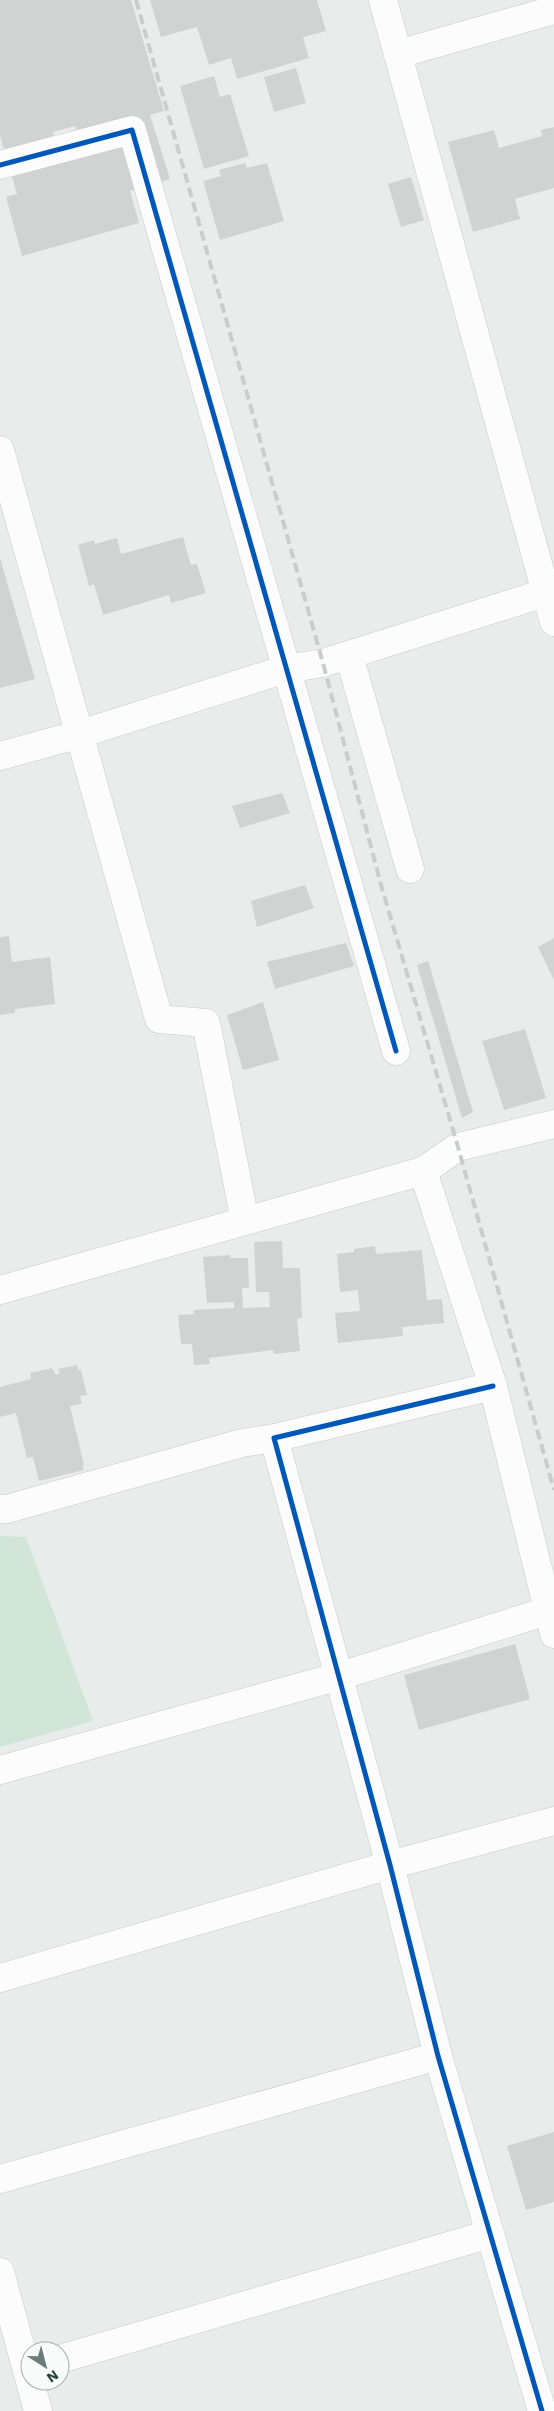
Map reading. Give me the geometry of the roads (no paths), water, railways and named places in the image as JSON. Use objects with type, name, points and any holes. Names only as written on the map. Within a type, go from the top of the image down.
[{"type":"street","points":[[384,0],[550,591],[554,622]]},
{"type":"street","points":[[398,54],[554,10]]},
{"type":"street","points":[[0,166],[132,130],[396,1051]]},
{"type":"street","points":[[0,450],[159,1019],[206,1023],[245,1222]]},
{"type":"street","points":[[0,756],[80,734],[286,669],[323,663],[550,591]]},
{"type":"street","points":[[349,655],[410,869]]},
{"type":"street","points":[[0,1290],[423,1171],[458,1147],[554,1124]]},
{"type":"street","points":[[0,1770],[340,1676],[551,1623],[493,1386],[423,1171]]},
{"type":"street","points":[[0,1509],[7,1509],[242,1443],[274,1438],[493,1386]]},
{"type":"street","points":[[274,1438],[340,1676],[438,2056],[542,2411]]},
{"type":"street","points":[[0,1978],[390,1865],[554,1821]]},
{"type":"street","points":[[0,2179],[438,2056]]},
{"type":"street","points":[[70,2356],[490,2234]]},
{"type":"street","points":[[0,2272],[20,2341]]},
{"type":"street","points":[[33,2391],[38,2411]]},
{"type":"railway","points":[[136,0],[323,663],[381,885],[458,1147],[554,1490]]}]
